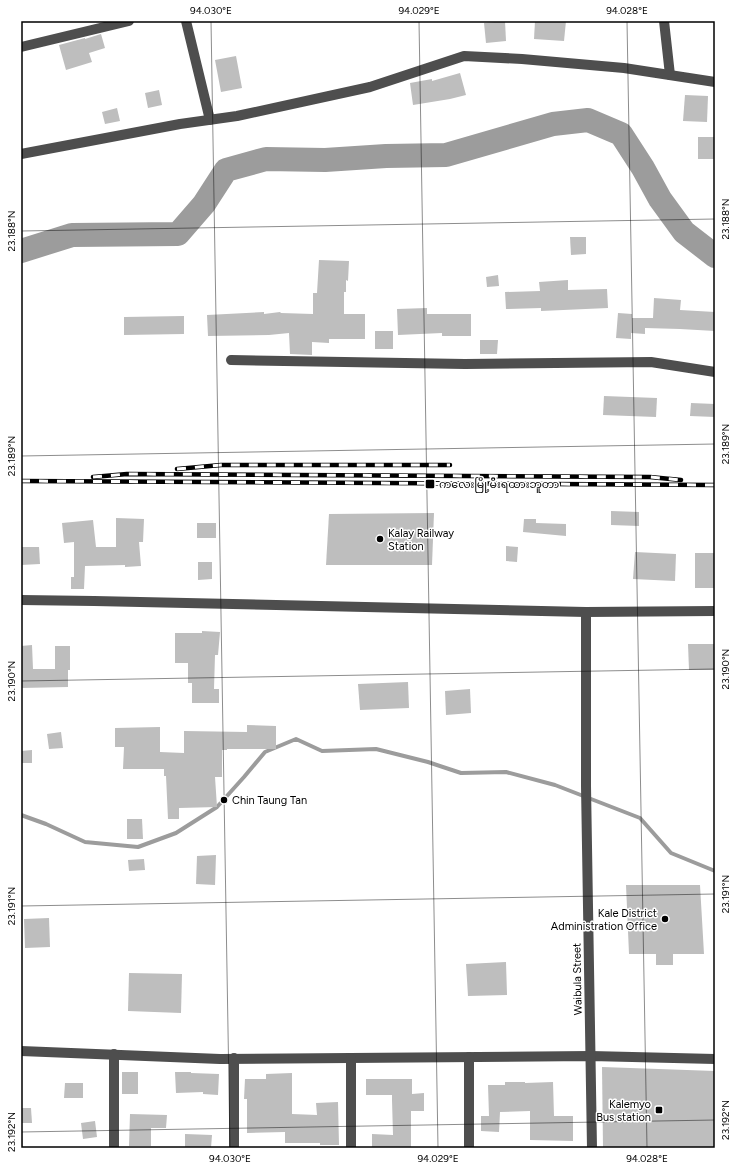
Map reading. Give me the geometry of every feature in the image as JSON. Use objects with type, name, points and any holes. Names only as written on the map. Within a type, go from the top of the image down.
[{"type":"street","points":[[21,47],[130,21]]},
{"type":"street","points":[[186,21],[210,120]]},
{"type":"street","points":[[664,21],[670,75]]},
{"type":"street","points":[[21,154],[237,116],[370,87],[464,56],[522,59],[624,68],[715,82]]},
{"type":"street","points":[[232,360],[465,364],[650,362],[715,372]]},
{"type":"street","points":[[21,600],[586,612],[715,612]]},
{"type":"street","name":"Waibula Street","points":[[586,612],[586,786],[592,1148]]},
{"type":"street","points":[[21,1051],[234,1058],[591,1056],[715,1059]]},
{"type":"street","points":[[114,1054],[114,1148]]},
{"type":"street","points":[[469,1057],[469,1148]]},
{"type":"street","points":[[234,1058],[234,1148]]},
{"type":"street","points":[[351,1058],[351,1148]]},
{"type":"building","points":[[505,21],[506,41],[486,43],[484,23]]},
{"type":"building","points":[[535,21],[566,21],[564,41],[534,39]]},
{"type":"building","points":[[101,34],[105,48],[89,53],[92,62],[66,70],[59,45]]},
{"type":"building","points":[[236,56],[242,88],[221,92],[215,60]]},
{"type":"building","points":[[460,73],[466,95],[413,105],[410,83],[432,79],[432,81]]},
{"type":"building","points":[[159,90],[162,105],[148,108],[145,93]]},
{"type":"building","points":[[685,95],[708,96],[707,122],[683,121]]},
{"type":"building","points":[[117,108],[120,121],[105,124],[102,112]]},
{"type":"building","points":[[698,137],[715,137],[715,159],[698,159]]},
{"type":"building","points":[[570,237],[586,237],[586,254],[571,255]]},
{"type":"building","points":[[319,260],[349,261],[348,281],[346,280],[346,292],[344,292],[344,314],[365,314],[365,339],[329,339],[329,343],[312,342],[312,355],[290,354],[289,333],[269,335],[208,336],[207,315],[264,312],[264,314],[280,312],[313,314],[313,293],[317,293]]},
{"type":"building","points":[[498,275],[499,286],[487,287],[486,277]]},
{"type":"building","points":[[568,280],[568,290],[607,289],[608,308],[541,311],[541,308],[506,309],[505,292],[540,291],[539,282]]},
{"type":"building","points":[[654,298],[681,300],[680,310],[715,312],[715,331],[645,328],[645,334],[631,333],[631,339],[616,338],[618,313],[632,314],[632,318],[653,318]]},
{"type":"building","points":[[427,308],[427,314],[471,314],[471,336],[442,336],[442,333],[398,335],[397,309]]},
{"type":"building","points":[[184,316],[184,334],[124,335],[124,317]]},
{"type":"building","points":[[375,331],[393,331],[393,349],[375,349]]},
{"type":"building","points":[[480,340],[498,340],[497,354],[480,354]]},
{"type":"building","points":[[604,396],[657,398],[656,417],[603,415]]},
{"type":"building","points":[[691,403],[715,404],[715,417],[690,416]]},
{"type":"building","points":[[611,511],[639,512],[639,526],[611,525]]},
{"type":"building","name":"Kalay Railway Station","points":[[434,513],[432,565],[326,565],[329,514]]},
{"type":"building","points":[[116,518],[144,519],[143,542],[139,542],[141,566],[85,566],[84,589],[71,589],[71,577],[74,577],[74,542],[64,543],[62,523],[93,520],[96,547],[116,547]]},
{"type":"building","points":[[524,519],[536,519],[536,523],[566,524],[566,536],[523,532]]},
{"type":"building","points":[[197,523],[216,523],[216,538],[197,538]]},
{"type":"building","points":[[506,546],[518,547],[517,562],[506,561]]},
{"type":"building","points":[[21,547],[39,547],[40,564],[21,565]]},
{"type":"building","points":[[635,552],[676,554],[675,581],[633,579]]},
{"type":"building","points":[[695,553],[715,553],[715,588],[695,588]]},
{"type":"building","points":[[198,562],[212,562],[212,579],[198,580]]},
{"type":"building","points":[[202,631],[220,632],[218,655],[215,655],[214,689],[219,689],[219,703],[192,703],[192,683],[188,683],[188,663],[175,663],[175,633],[202,633]]},
{"type":"building","points":[[688,644],[715,644],[715,670],[689,670]]},
{"type":"building","points":[[32,645],[33,669],[55,669],[55,646],[70,646],[68,687],[21,688],[21,646]]},
{"type":"building","points":[[408,682],[409,708],[360,710],[358,684]]},
{"type":"building","points":[[470,689],[471,713],[446,715],[445,691]]},
{"type":"building","points":[[247,725],[276,726],[276,749],[222,750],[222,777],[215,777],[217,807],[179,808],[179,819],[168,819],[166,776],[164,776],[164,769],[123,769],[124,747],[115,747],[115,728],[160,727],[160,752],[184,753],[184,731],[247,732]]},
{"type":"building","points":[[61,732],[63,748],[49,749],[47,734]]},
{"type":"building","points":[[32,750],[32,763],[21,763],[21,751]]},
{"type":"building","points":[[127,819],[142,819],[143,839],[127,839]]},
{"type":"building","points":[[216,855],[215,885],[196,884],[197,856]]},
{"type":"building","points":[[144,859],[145,870],[129,871],[128,860]]},
{"type":"building","name":"Kale District Administration Office","points":[[626,885],[700,885],[704,954],[673,954],[673,965],[656,965],[656,954],[629,954]]},
{"type":"building","points":[[49,918],[50,947],[25,948],[24,919]]},
{"type":"building","points":[[506,962],[507,995],[468,996],[466,964]]},
{"type":"building","points":[[129,973],[182,974],[181,1013],[128,1011]]},
{"type":"building","name":"Kalemyo Bus station","points":[[602,1067],[715,1071],[715,1148],[603,1148]]},
{"type":"building","points":[[122,1072],[138,1072],[138,1094],[122,1094]]},
{"type":"building","points":[[175,1072],[219,1074],[218,1095],[203,1094],[203,1092],[176,1093]]},
{"type":"building","points":[[292,1073],[292,1114],[317,1115],[316,1103],[338,1102],[339,1145],[320,1145],[320,1143],[285,1143],[285,1132],[247,1133],[247,1099],[244,1099],[245,1079],[266,1079],[266,1074]]},
{"type":"building","points":[[366,1079],[412,1079],[412,1094],[424,1093],[424,1111],[411,1111],[411,1147],[372,1148],[372,1134],[393,1135],[392,1095],[366,1095]]},
{"type":"building","points":[[505,1082],[553,1082],[554,1116],[573,1116],[573,1141],[530,1140],[530,1111],[500,1112],[499,1132],[481,1131],[481,1116],[489,1116],[488,1085],[505,1085]]},
{"type":"building","points":[[65,1083],[83,1083],[83,1098],[64,1098]]},
{"type":"building","points":[[21,1108],[31,1108],[32,1123],[21,1123]]},
{"type":"building","points":[[130,1114],[167,1115],[166,1128],[151,1128],[151,1146],[129,1146]]},
{"type":"building","points":[[95,1121],[97,1137],[83,1139],[81,1123]]},
{"type":"building","points":[[185,1134],[212,1135],[211,1148],[185,1147]]},
{"type":"waterway","points":[[21,251],[72,235],[178,234],[204,204],[226,170],[266,159],[325,160],[386,156],[446,155],[553,124],[588,120],[621,134],[643,168],[660,199],[684,232],[715,256]]},
{"type":"waterway","points":[[21,815],[46,824],[85,842],[138,847],[176,833],[217,807],[265,752],[296,739],[322,751],[376,749],[428,762],[461,773],[506,772],[555,785],[640,818],[671,853],[715,871]]},
{"type":"railway","points":[[177,469],[221,465],[450,465]]},
{"type":"railway","points":[[93,477],[127,474],[650,477],[681,480]]},
{"type":"railway","points":[[21,481],[715,485]]},
{"type":"place","name":"ကလေးမြို့မီးရထားဘူတာ","points":[[430,484]]},
{"type":"place","name":"Kalay Railway Station","points":[[380,539]]},
{"type":"place","name":"Chin Taung Tan","points":[[224,800]]},
{"type":"place","name":"Kale District Administration Office","points":[[665,919]]},
{"type":"place","name":"Kalemyo Bus station","points":[[659,1110]]}]
